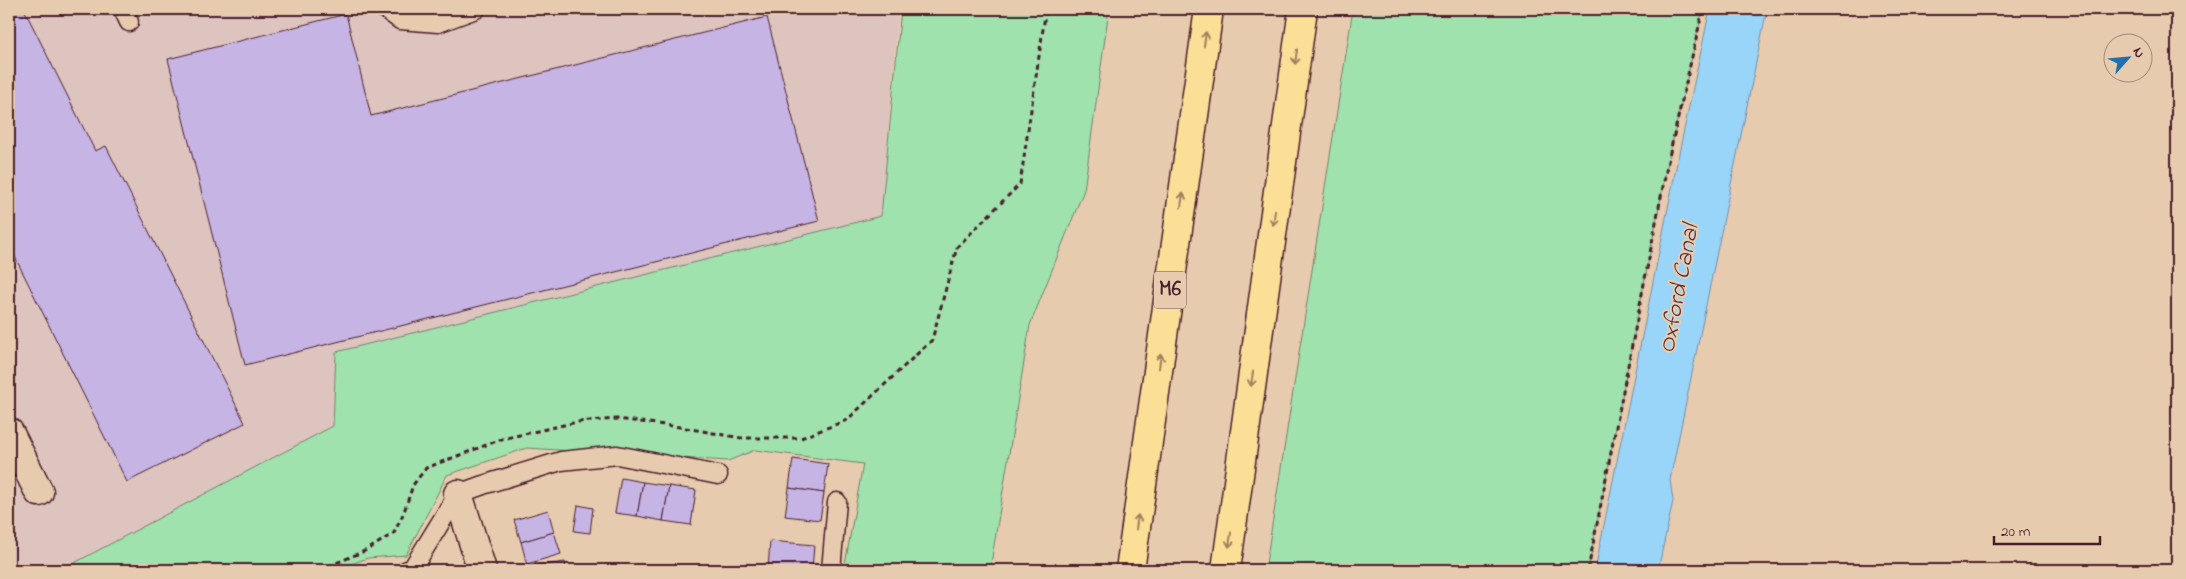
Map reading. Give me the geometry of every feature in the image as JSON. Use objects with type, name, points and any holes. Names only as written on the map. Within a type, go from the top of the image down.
[{"type":"highway","name":"M6","points":[[1130,570],[1209,9]]},
{"type":"highway","points":[[1226,570],[1303,9]]},
{"type":"street","points":[[9,432],[39,492]]},
{"type":"street","points":[[458,494],[482,570]]},
{"type":"lane","points":[[385,9],[400,20],[438,23],[476,9]]},
{"type":"lane","points":[[407,570],[412,569],[458,494],[561,461],[617,454],[718,475]]},
{"type":"lane","points":[[831,570],[837,502]]},
{"type":"path","points":[[320,570],[367,550],[394,533],[404,512],[412,485],[426,468],[502,440],[577,422],[617,419],[680,427],[742,438],[801,438],[847,420],[932,340],[956,246],[1020,184],[1046,9]]},
{"type":"path","points":[[1588,570],[1666,171],[1702,9]]},
{"type":"shaded area","points":[[9,9],[898,9],[881,216],[336,352],[333,426],[61,570],[9,570]]},
{"type":"green space","points":[[901,9],[1109,9],[1084,190],[1030,325],[990,570],[844,570],[863,464],[755,450],[728,461],[527,448],[447,475],[406,555],[368,558],[333,570],[61,570],[333,426],[336,352],[881,216]]},
{"type":"green space","points":[[1353,9],[1703,9],[1668,161],[1588,570],[1265,570]]},
{"type":"water","name":"Oxford Canal","points":[[1710,9],[1767,9],[1670,480],[1673,501],[1658,570],[1595,570],[1678,158]]},
{"type":"building","points":[[9,9],[24,9],[95,151],[106,146],[245,423],[127,482],[9,245]]},
{"type":"building","points":[[346,14],[371,116],[767,17],[819,221],[245,365],[168,59]]},
{"type":"building","points":[[793,459],[828,464],[824,493],[789,488]]},
{"type":"building","points":[[621,478],[643,482],[637,516],[615,513]]},
{"type":"building","points":[[643,482],[669,486],[663,521],[637,516]]},
{"type":"building","points":[[669,486],[696,490],[691,525],[663,521]]},
{"type":"building","points":[[789,488],[824,493],[820,520],[785,516]]},
{"type":"building","points":[[578,505],[593,508],[590,533],[574,531]]},
{"type":"building","points":[[548,510],[554,532],[521,542],[514,520]]},
{"type":"building","points":[[554,532],[561,554],[527,564],[521,542]]},
{"type":"building","points":[[770,541],[814,545],[812,570],[768,570]]},
{"type":"building","points":[[565,562],[566,570],[522,570],[522,568]]},
{"type":"building","points":[[732,563],[757,565],[757,570],[731,570]]}]
